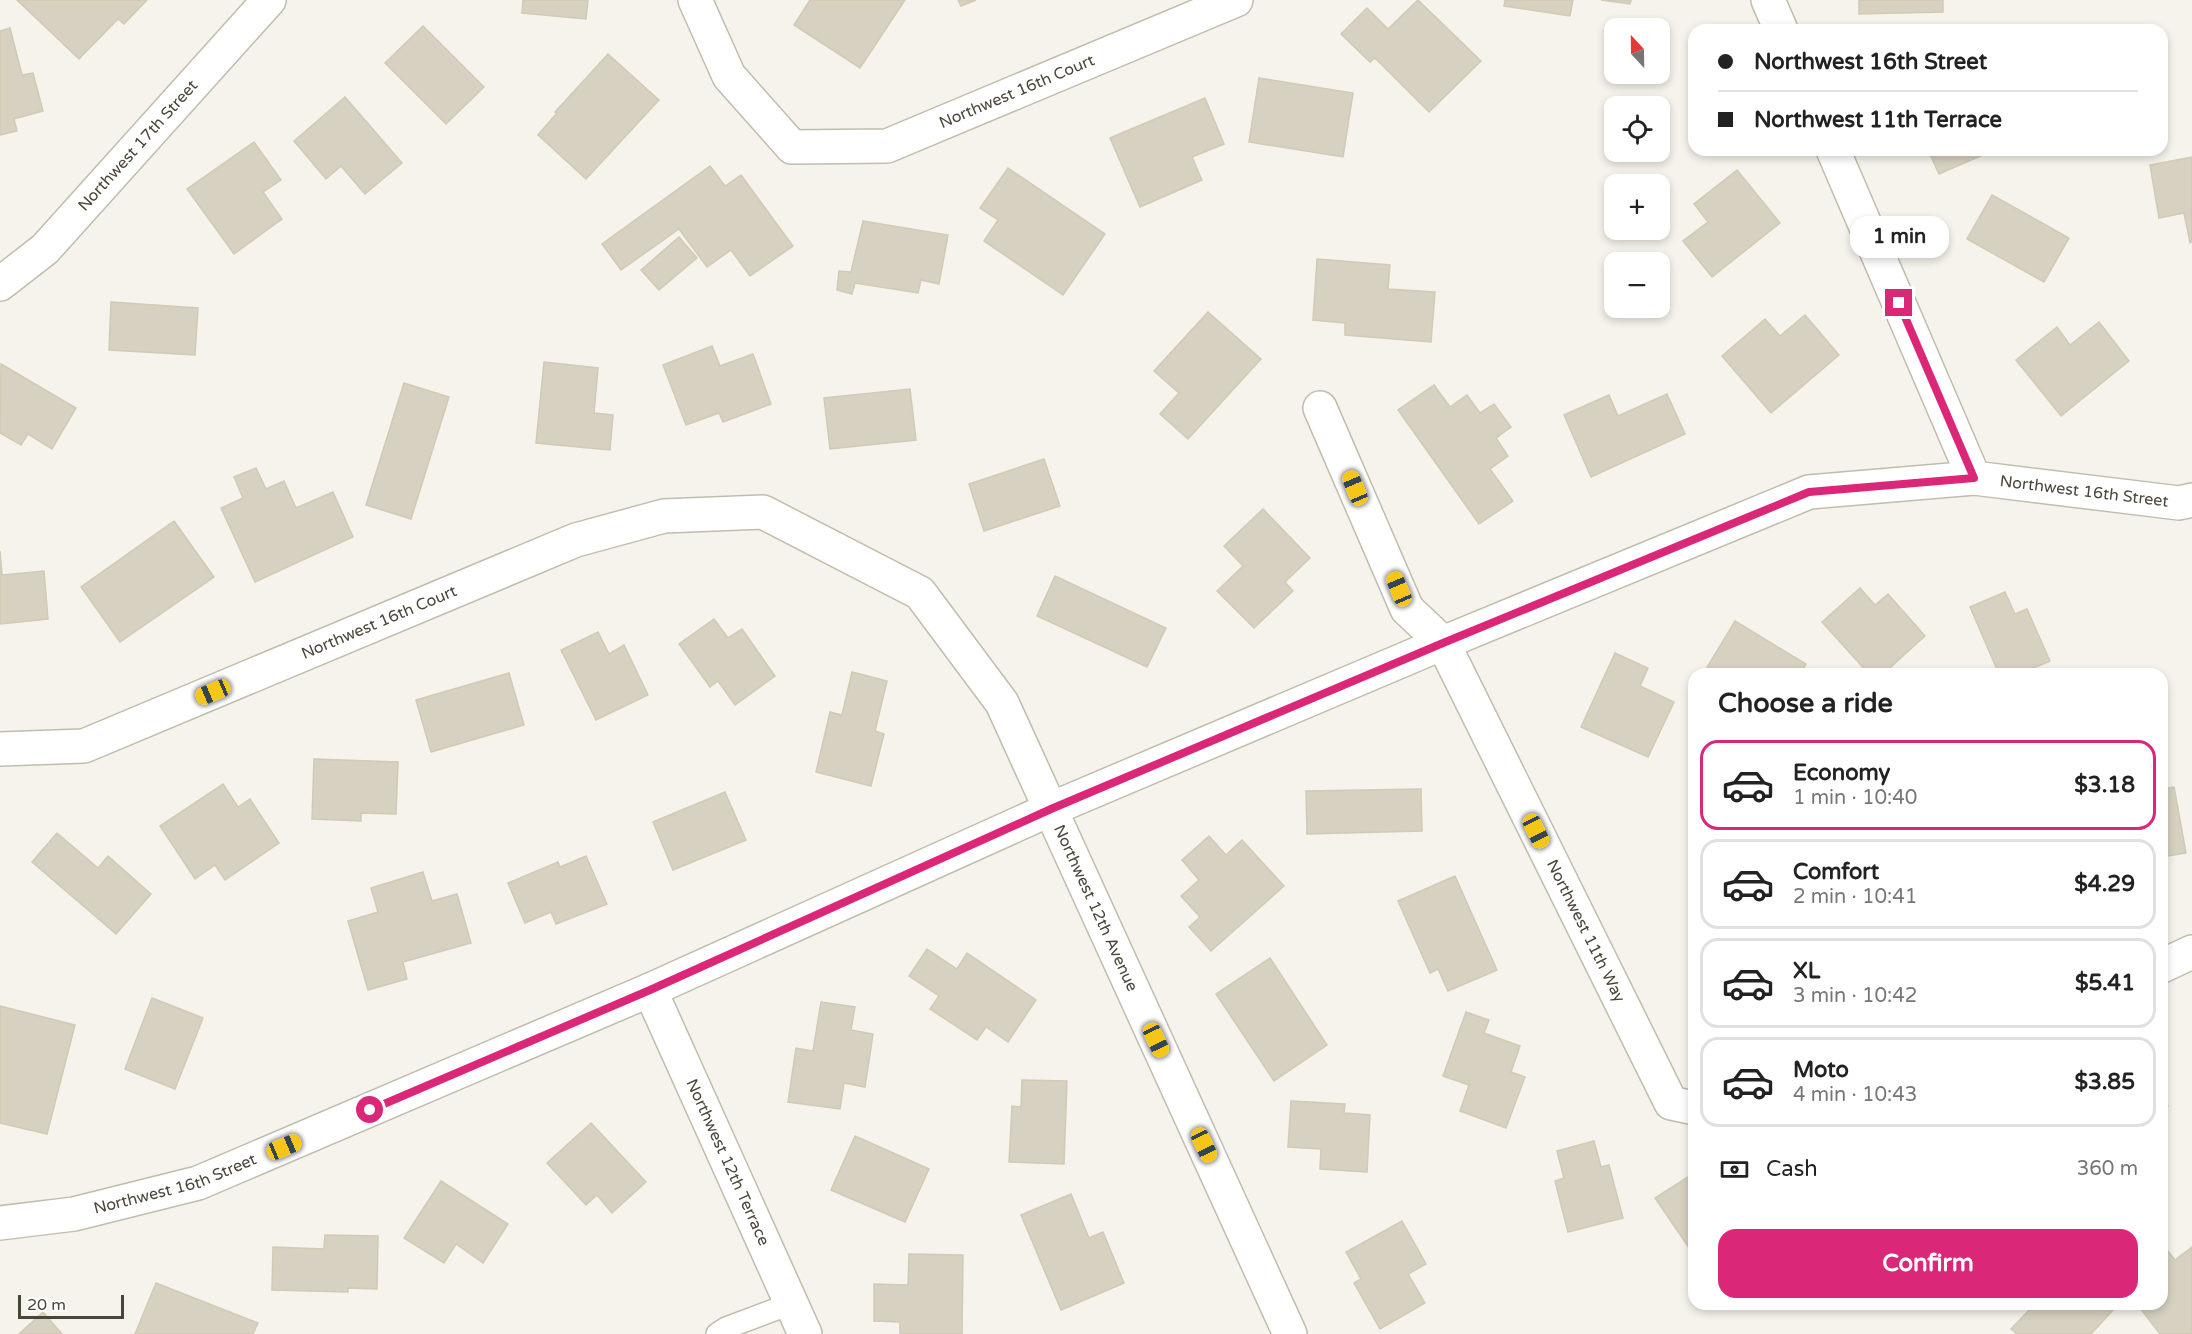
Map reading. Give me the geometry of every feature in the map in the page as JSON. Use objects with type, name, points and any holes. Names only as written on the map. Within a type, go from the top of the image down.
[{"type":"street","name":"Northwest 17th Street","points":[[0,284],[45,249],[269,0]]},
{"type":"street","name":"Northwest 16th Court","points":[[695,0],[729,76],[792,147],[887,146],[1236,0]]},
{"type":"street","points":[[1768,0],[1778,24]]},
{"type":"street","points":[[1836,156],[1974,478]]},
{"type":"street","name":"Northwest 11th Way","points":[[1320,408],[1407,609],[1443,643],[1682,1105]]},
{"type":"street","name":"Northwest 16th Street","points":[[0,1223],[74,1214],[198,1184],[650,990],[1051,809],[1443,643],[1809,492],[1974,478],[2179,504],[2192,500]]},
{"type":"street","name":"Northwest 16th Court","points":[[0,749],[84,746],[576,540],[664,516],[763,512]]},
{"type":"street","name":"Northwest 12th Avenue","points":[[763,512],[920,592],[1002,703],[1290,1334]]},
{"type":"street","points":[[2168,963],[2192,952]]},
{"type":"street","name":"Northwest 12th Terrace","points":[[650,990],[805,1334]]},
{"type":"lane","points":[[717,1334],[726,1328],[790,1304]]},
{"type":"building","points":[[17,0],[147,0],[124,24],[118,19],[79,59]]},
{"type":"building","points":[[523,0],[588,0],[586,19],[522,13]]},
{"type":"building","points":[[810,0],[905,0],[860,68],[794,25]]},
{"type":"building","points":[[958,0],[976,0],[961,6]]},
{"type":"building","points":[[1418,0],[1481,61],[1429,112],[1375,58],[1370,62],[1341,34],[1367,8],[1388,29]]},
{"type":"building","points":[[1505,0],[1573,0],[1570,16],[1504,6]]},
{"type":"building","points":[[1601,0],[1631,0],[1630,4]]},
{"type":"building","points":[[1859,0],[1943,0],[1943,12],[1859,14]]},
{"type":"building","points":[[423,26],[484,87],[446,124],[385,63]]},
{"type":"building","points":[[10,28],[22,75],[33,73],[43,111],[14,119],[17,131],[0,135],[0,31]]},
{"type":"building","points":[[608,54],[659,100],[586,179],[538,135],[557,113],[555,112]]},
{"type":"building","points":[[1259,78],[1353,93],[1343,157],[1249,142]]},
{"type":"building","points":[[345,97],[402,163],[365,194],[341,166],[326,179],[294,141]]},
{"type":"building","points":[[1205,98],[1224,144],[1192,157],[1202,180],[1140,207],[1110,138]]},
{"type":"building","points":[[254,142],[281,180],[263,192],[282,219],[234,254],[187,189]]},
{"type":"building","points":[[1931,156],[1980,156],[1939,174]]},
{"type":"building","points":[[2192,157],[2192,242],[2190,243],[2184,213],[2159,218],[2150,165]]},
{"type":"building","points":[[710,166],[725,186],[741,175],[793,246],[750,276],[731,250],[707,267],[679,229],[621,270],[602,244]]},
{"type":"building","points":[[1008,168],[1105,234],[1063,295],[984,241],[998,220],[980,208]]},
{"type":"building","points":[[1737,170],[1780,223],[1712,277],[1683,241],[1708,222],[1694,204]]},
{"type":"building","points":[[1992,195],[2069,238],[2044,282],[1967,239]]},
{"type":"building","points":[[863,221],[948,235],[939,284],[921,280],[918,293],[855,283],[852,294],[837,290],[839,271],[851,272]]},
{"type":"building","points":[[679,237],[697,258],[659,290],[641,270]]},
{"type":"building","points":[[1317,259],[1390,265],[1388,289],[1435,292],[1431,342],[1345,335],[1345,323],[1313,320]]},
{"type":"building","points":[[111,302],[198,308],[195,355],[109,350]]},
{"type":"building","points":[[1208,312],[1261,359],[1188,439],[1160,414],[1179,393],[1154,371]]},
{"type":"building","points":[[1805,315],[1839,355],[1771,413],[1722,356],[1765,319],[1780,336]]},
{"type":"building","points":[[2099,322],[2129,361],[2061,416],[2016,360],[2057,327],[2070,345]]},
{"type":"building","points":[[712,346],[720,366],[753,354],[771,404],[723,422],[719,413],[686,425],[663,365]]},
{"type":"building","points":[[544,362],[598,368],[594,413],[613,415],[610,450],[536,443]]},
{"type":"building","points":[[1,364],[76,408],[52,449],[28,434],[21,445],[0,433]]},
{"type":"building","points":[[404,383],[449,397],[411,519],[366,505]]},
{"type":"building","points":[[1434,385],[1450,407],[1467,395],[1480,413],[1494,404],[1511,427],[1496,438],[1508,456],[1490,469],[1513,501],[1479,524],[1398,410]]},
{"type":"building","points":[[910,389],[916,440],[830,449],[824,398]]},
{"type":"building","points":[[1667,394],[1685,434],[1591,477],[1564,415],[1609,395],[1618,416]]},
{"type":"building","points":[[1044,459],[1060,506],[984,531],[969,484]]},
{"type":"building","points":[[256,468],[266,489],[284,481],[296,508],[333,492],[353,537],[255,582],[221,508],[243,498],[234,477]]},
{"type":"building","points":[[1263,509],[1310,558],[1285,582],[1293,591],[1254,628],[1217,591],[1243,566],[1224,546]]},
{"type":"building","points":[[174,521],[214,577],[120,642],[81,587]]},
{"type":"building","points":[[0,551],[2,575],[44,571],[48,619],[0,624]]},
{"type":"building","points":[[1055,576],[1166,628],[1147,667],[1037,616]]},
{"type":"building","points":[[1860,588],[1875,605],[1888,594],[1925,636],[1890,668],[1864,668],[1822,622]]},
{"type":"building","points":[[2005,592],[2015,614],[2027,609],[2050,661],[2034,668],[1996,668],[1970,607]]},
{"type":"building","points":[[714,619],[728,638],[742,629],[775,676],[735,705],[718,681],[710,687],[679,644]]},
{"type":"building","points":[[1735,621],[1806,664],[1804,668],[1707,668]]},
{"type":"building","points":[[598,632],[609,654],[624,645],[648,695],[596,720],[561,650]]},
{"type":"building","points":[[1615,653],[1648,668],[1640,686],[1674,702],[1648,757],[1581,727]]},
{"type":"building","points":[[852,672],[887,681],[875,731],[884,734],[871,786],[816,772],[830,712],[842,715]]},
{"type":"building","points":[[509,673],[524,725],[431,752],[416,700]]},
{"type":"building","points":[[314,759],[398,762],[396,814],[361,813],[361,821],[312,819]]},
{"type":"building","points":[[223,784],[238,807],[250,799],[279,843],[225,880],[215,865],[195,879],[160,826]]},
{"type":"building","points":[[2174,787],[2186,853],[2168,856],[2168,788]]},
{"type":"building","points":[[1421,789],[1422,831],[1307,834],[1306,791]]},
{"type":"building","points":[[725,792],[746,840],[673,870],[653,822]]},
{"type":"building","points":[[57,833],[98,868],[108,856],[151,894],[116,934],[32,862]]},
{"type":"building","points":[[1209,836],[1226,855],[1242,840],[1284,886],[1211,951],[1189,927],[1200,917],[1181,896],[1199,880],[1182,860]]},
{"type":"building","points":[[586,856],[607,904],[556,924],[551,912],[525,923],[508,883],[558,862],[560,867]]},
{"type":"building","points":[[423,872],[432,901],[457,894],[471,943],[403,962],[407,979],[368,990],[348,921],[378,912],[371,888]]},
{"type":"building","points":[[1455,876],[1497,970],[1448,991],[1438,969],[1430,973],[1398,901]]},
{"type":"building","points":[[927,949],[957,969],[967,953],[1036,1000],[1008,1042],[986,1027],[977,1040],[930,1009],[939,996],[909,976]]},
{"type":"building","points":[[1270,958],[1327,1045],[1274,1081],[1216,994]]},
{"type":"building","points":[[152,998],[203,1018],[175,1089],[125,1069]]},
{"type":"building","points":[[821,1002],[855,1007],[851,1030],[873,1034],[865,1087],[844,1083],[840,1109],[788,1102],[796,1048],[813,1051]]},
{"type":"building","points":[[0,1006],[75,1025],[47,1134],[0,1123]]},
{"type":"building","points":[[1466,1012],[1489,1020],[1484,1033],[1520,1046],[1511,1072],[1525,1077],[1506,1128],[1460,1111],[1469,1085],[1443,1076]]},
{"type":"building","points":[[1022,1080],[1067,1081],[1064,1164],[1009,1162],[1012,1106],[1021,1107]]},
{"type":"building","points":[[1291,1101],[1345,1104],[1344,1113],[1370,1115],[1367,1172],[1320,1169],[1321,1149],[1288,1147]]},
{"type":"building","points":[[591,1123],[646,1182],[612,1213],[597,1195],[586,1205],[547,1163]]},
{"type":"building","points":[[855,1136],[929,1169],[905,1222],[831,1190]]},
{"type":"building","points":[[1594,1141],[1601,1167],[1609,1165],[1623,1218],[1568,1232],[1555,1181],[1564,1178],[1557,1151]]},
{"type":"building","points":[[1688,1177],[1688,1246],[1655,1198]]},
{"type":"building","points":[[441,1181],[508,1224],[483,1263],[456,1244],[444,1263],[404,1238]]},
{"type":"building","points":[[1071,1194],[1089,1238],[1103,1232],[1124,1283],[1061,1310],[1021,1215]]},
{"type":"building","points":[[1402,1221],[1426,1264],[1408,1274],[1425,1303],[1380,1329],[1354,1283],[1361,1279],[1346,1252]]},
{"type":"building","points":[[325,1235],[378,1236],[377,1289],[348,1288],[348,1292],[272,1290],[273,1247],[324,1249]]},
{"type":"building","points":[[2192,1247],[2192,1334],[2160,1334],[2142,1310],[2168,1310],[2168,1251],[2175,1260]]},
{"type":"building","points":[[909,1254],[963,1255],[962,1334],[900,1334],[900,1322],[874,1321],[874,1284],[908,1285]]},
{"type":"building","points":[[156,1283],[258,1323],[253,1334],[135,1334]]},
{"type":"building","points":[[2029,1310],[2113,1310],[2091,1334],[2017,1334],[2011,1329]]},
{"type":"building","points":[[43,1312],[62,1334],[19,1334]]},
{"type":"route","points":[[370,1110],[650,990],[1051,809],[1443,643],[1809,492],[1974,478],[1899,303]]}]
